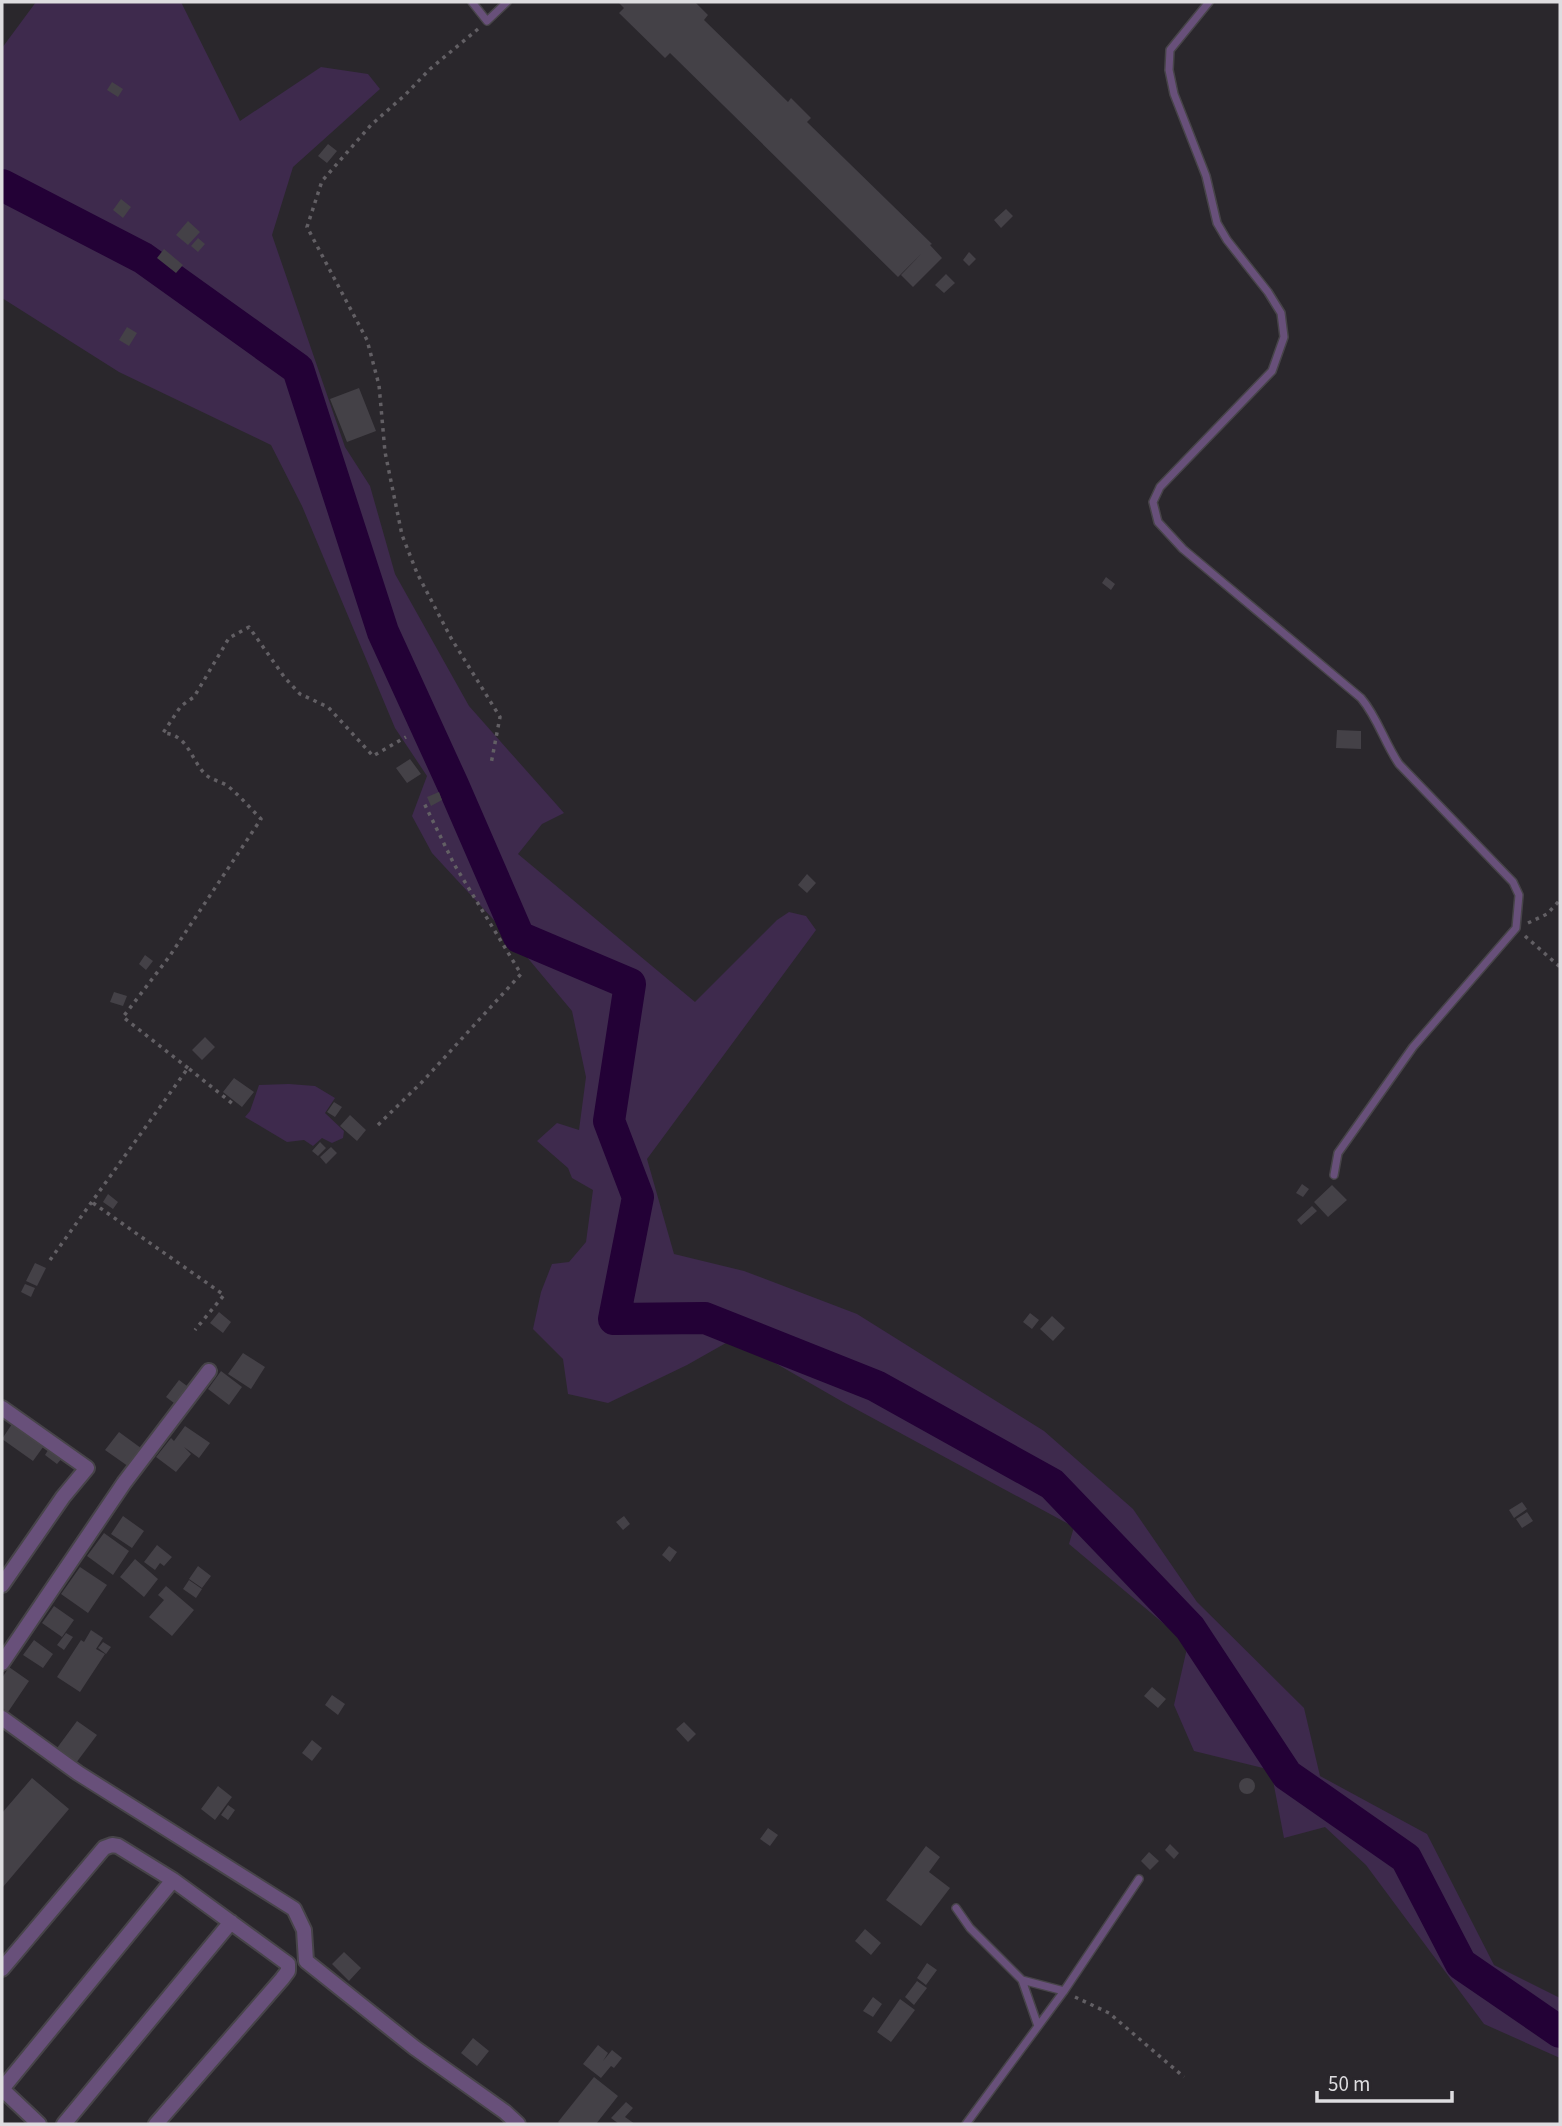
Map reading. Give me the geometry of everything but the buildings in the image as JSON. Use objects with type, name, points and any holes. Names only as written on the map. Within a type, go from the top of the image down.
[{"type":"street","points":[[2,1663],[124,1483],[209,1371]]},
{"type":"street","points":[[2,1408],[87,1468],[63,1497],[2,1585]]},
{"type":"street","points":[[2,1718],[78,1773],[293,1909],[304,1930],[306,1961],[415,2048],[518,2124]]},
{"type":"street","points":[[2,1969],[104,1847],[111,1845],[118,1846],[173,1880],[288,1964],[288,1971],[156,2124]]},
{"type":"street","points":[[39,2124],[2,2089],[173,1880]]},
{"type":"street","points":[[64,2124],[231,1922]]},
{"type":"lane","points":[[472,2],[487,21],[507,2]]},
{"type":"lane","points":[[1209,2],[1170,50],[1169,70],[1174,94],[1206,176],[1217,223],[1275,302],[1281,313],[1284,337],[1272,371],[1160,486],[1153,502],[1158,522],[1183,549],[1361,698],[1374,712],[1389,749],[1399,764],[1513,882],[1519,895],[1516,928],[1413,1047],[1338,1153],[1334,1175]]},
{"type":"lane","points":[[966,2124],[1064,1991],[1139,1879]]},
{"type":"lane","points":[[956,1908],[970,1928],[1022,1980],[1038,2026]]},
{"type":"lane","points":[[1022,1980],[1064,1991]]},
{"type":"path","points":[[487,21],[430,69],[362,134],[322,181],[307,227],[367,340],[379,385],[386,452],[402,535],[407,548],[451,638],[500,717],[491,764]]},
{"type":"path","points":[[233,1104],[123,1017],[169,957],[261,819],[227,785],[204,773],[188,746],[172,733],[163,733],[181,706],[194,697],[219,659],[229,638],[249,627],[285,678],[300,694],[328,707],[373,756],[406,737]]},
{"type":"path","points":[[378,1125],[424,1081],[521,975],[454,864],[424,801]]},
{"type":"path","points":[[1560,900],[1547,914],[1516,928],[1560,967]]},
{"type":"path","points":[[50,1260],[188,1068]]},
{"type":"path","points":[[93,1203],[224,1295],[195,1330]]},
{"type":"path","points":[[1064,1991],[1109,2013],[1184,2077]]},
{"type":"shaded area","points":[[36,2],[181,2],[240,121],[321,67],[368,74],[380,89],[293,167],[272,235],[345,447],[370,486],[395,574],[469,706],[564,813],[542,824],[518,854],[695,1002],[777,920],[789,912],[806,916],[816,930],[647,1159],[674,1254],[744,1271],[857,1314],[1044,1431],[1133,1509],[1197,1602],[1304,1708],[1320,1776],[1427,1834],[1494,1965],[1560,1998],[1560,2058],[1484,2024],[1366,1865],[1325,1827],[1284,1838],[1271,1770],[1194,1751],[1174,1705],[1188,1644],[1069,1544],[1074,1527],[733,1339],[687,1365],[608,1403],[568,1394],[563,1359],[533,1329],[541,1292],[552,1264],[569,1262],[586,1242],[593,1190],[572,1178],[568,1168],[537,1141],[557,1123],[579,1130],[586,1077],[572,1011],[516,944],[432,853],[412,816],[427,776],[395,728],[302,506],[271,445],[119,372],[2,298],[2,48]]},
{"type":"shaded area","points":[[259,1085],[315,1086],[335,1098],[325,1113],[344,1131],[343,1138],[332,1143],[322,1138],[313,1146],[304,1140],[287,1142],[245,1117],[250,1111]]},
{"type":"waterway","points":[[2,185],[143,258],[298,369],[383,632],[519,937],[630,984],[609,1121],[638,1197],[614,1319],[705,1318],[876,1386],[1052,1484],[1190,1628],[1287,1775],[1406,1858],[1461,1964],[1560,2032]]}]
